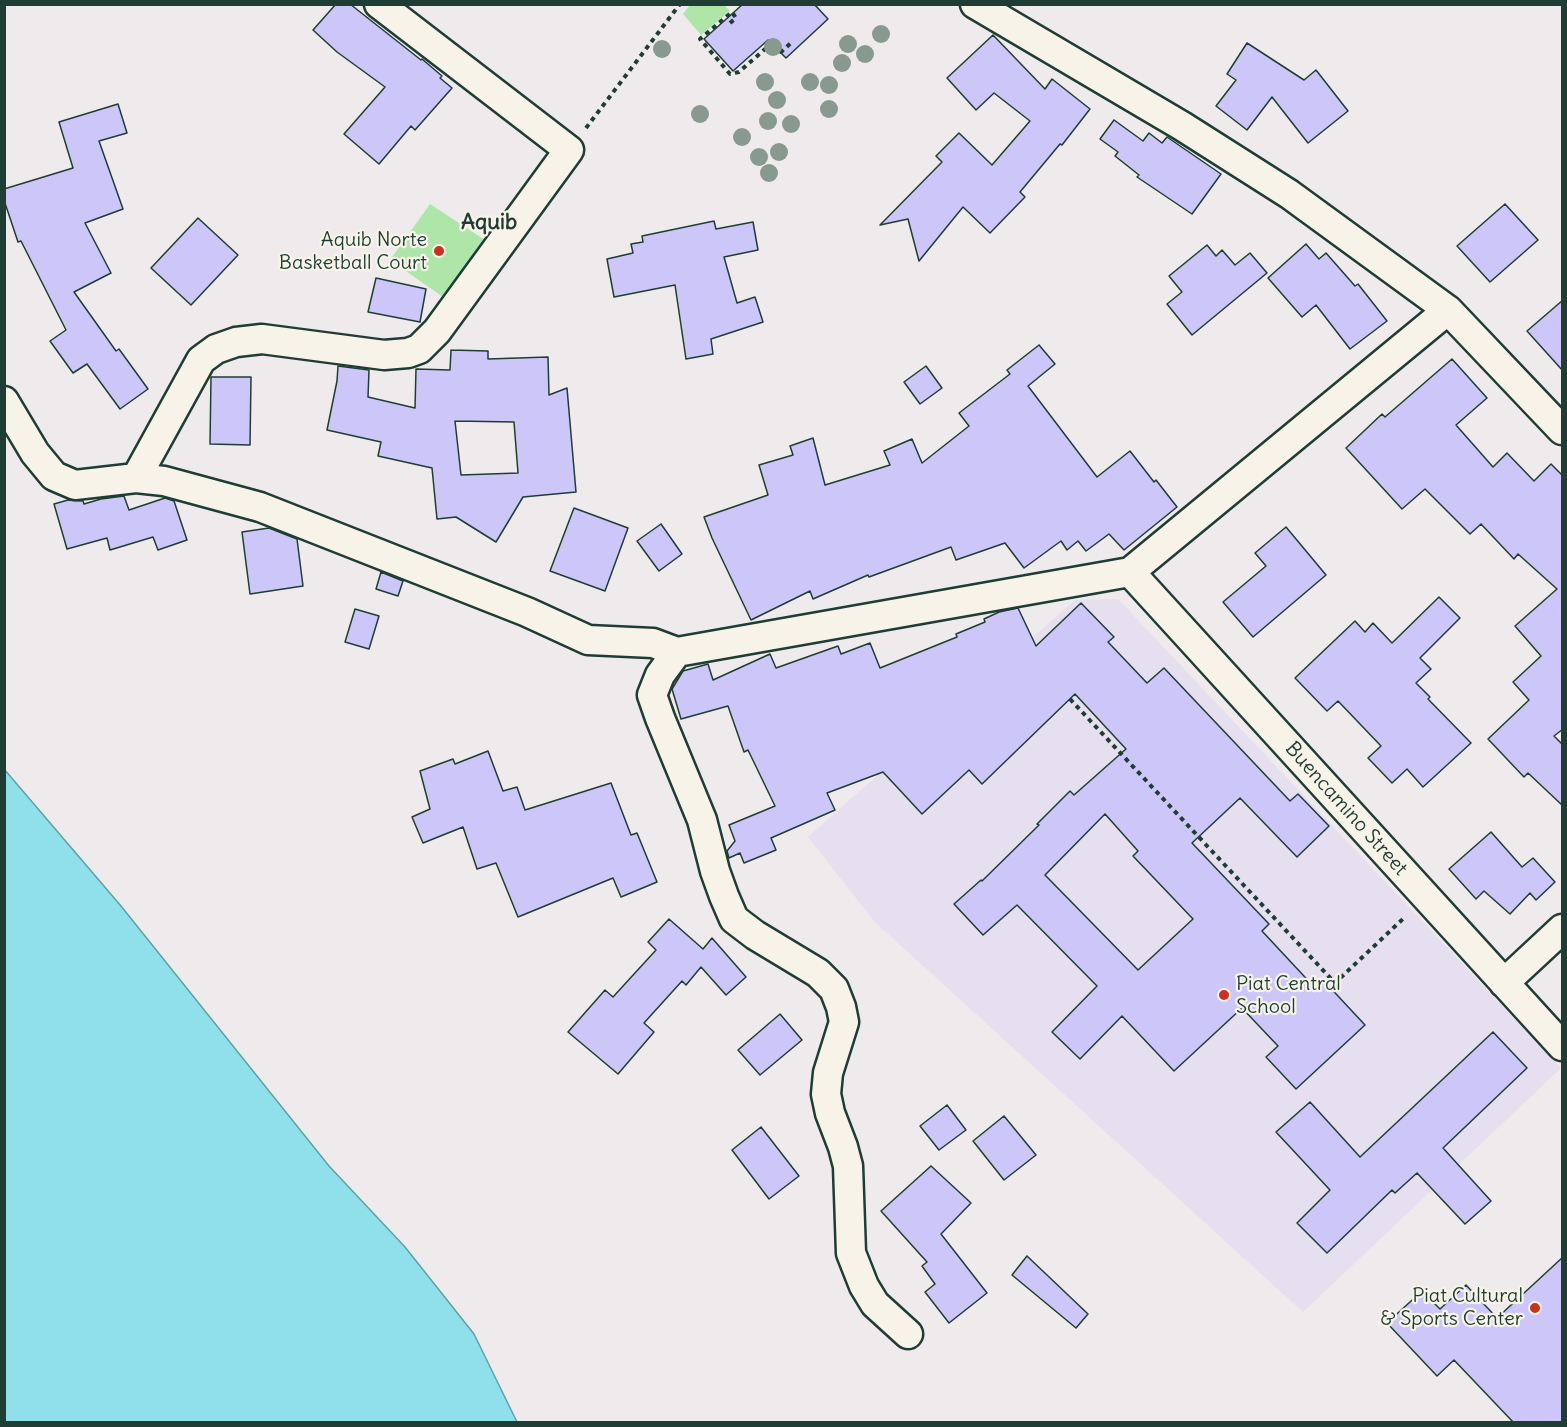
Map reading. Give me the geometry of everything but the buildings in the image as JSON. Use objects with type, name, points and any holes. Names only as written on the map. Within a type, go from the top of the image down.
[{"type":"street","points":[[136,478],[201,360],[216,348],[236,342],[262,339],[384,355],[408,353],[419,349],[437,332],[569,150],[379,4]]},
{"type":"street","points":[[975,4],[1182,126],[1289,194],[1448,310],[1563,430]]},
{"type":"street","points":[[4,401],[35,453],[54,476],[75,484],[136,478],[164,481],[260,507],[527,612],[588,640],[653,643],[677,652],[1130,572],[1448,310]]},
{"type":"street","name":"Buencamino Street","points":[[1130,572],[1563,1046]]},
{"type":"street","points":[[677,652],[660,675],[652,694],[702,820],[715,872],[724,896],[735,919],[755,935],[818,973],[834,989],[841,1007],[844,1022],[828,1073],[826,1094],[848,1166],[851,1253],[864,1286],[875,1304],[908,1334]]},
{"type":"street","points":[[1504,983],[1563,929]]},
{"type":"path","points":[[569,150],[680,4]]},
{"type":"path","points":[[730,23],[736,18],[732,12],[700,39],[730,74],[739,72],[765,49],[782,52],[792,42]]},
{"type":"path","points":[[1070,699],[1335,983],[1426,897]]},
{"type":"shaded area","name":"Piat Central School","points":[[1118,599],[1561,1068],[1303,1312],[875,922],[808,837],[1075,600]]},
{"type":"green space","points":[[690,5],[724,5],[730,11],[701,35],[683,14]]},
{"type":"green space","name":"Aquib Norte Basketball Court","points":[[430,204],[488,242],[446,299],[390,260]]},
{"type":"water","points":[[4,769],[121,906],[329,1166],[405,1247],[474,1334],[517,1422],[5,1422]]},
{"type":"place","name":"Aquib Norte Basketball Court","points":[[439,251]]},
{"type":"place","name":"Piat Central School","points":[[1224,995]]},
{"type":"place","name":"Piat Cultural & Sports Center","points":[[1535,1308]]},
{"type":"district","name":"Aquib","points":[[489,223]]}]
